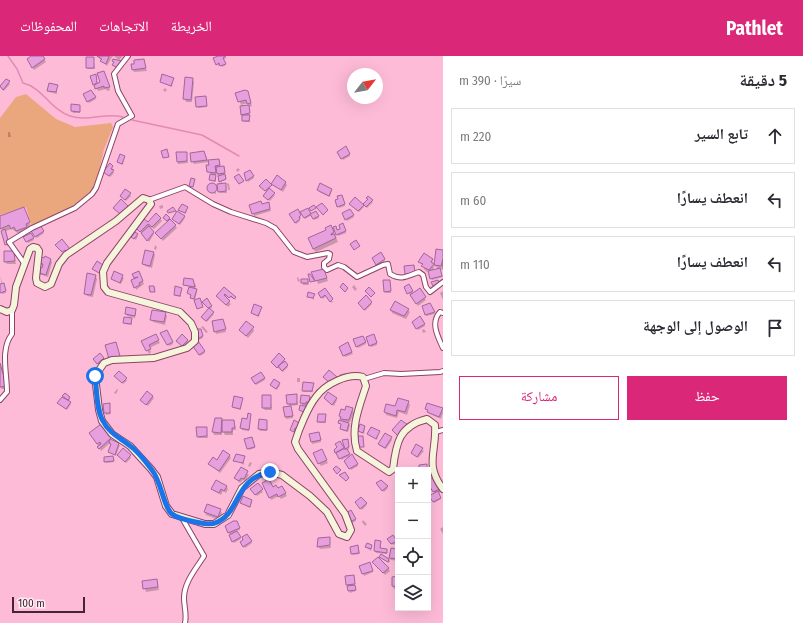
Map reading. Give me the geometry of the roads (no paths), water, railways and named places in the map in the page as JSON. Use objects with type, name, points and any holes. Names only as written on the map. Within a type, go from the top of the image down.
[{"type":"street","points":[[24,263],[9,242],[32,228],[75,208],[96,188],[118,124],[132,116],[118,91],[114,74],[128,56]]},
{"type":"street","points":[[0,400],[7,392],[5,357],[6,340],[12,334],[12,310],[24,263],[30,249],[37,248],[39,255],[36,272],[37,283],[45,287],[51,284],[59,264],[66,255],[116,222],[142,198],[148,200],[185,187],[213,204],[231,212],[266,223],[275,228],[294,252],[307,257],[328,253],[330,254],[329,259],[324,263],[324,267],[327,270],[338,265],[344,267],[357,277],[388,264],[390,274],[396,278],[404,278],[419,272],[423,275],[426,287],[430,292],[443,282]]},
{"type":"street","points":[[148,200],[151,204],[107,263],[103,272],[104,287],[108,292],[180,312],[191,323],[195,332],[195,341],[187,348],[154,358],[112,360],[104,363],[95,376],[99,410],[102,421],[112,434],[130,446],[151,469],[162,488],[166,506],[172,514],[205,524],[214,524],[228,516],[242,488],[259,474],[270,472],[282,475],[310,496],[327,512],[339,534],[347,537],[351,530],[345,514],[298,449],[295,442],[316,396],[345,377],[357,375],[364,379],[366,386],[359,406],[354,433],[357,451],[389,472],[393,469],[399,440],[402,433],[409,426],[426,419],[435,425],[436,432],[432,463],[433,471],[443,489]]},
{"type":"street","points":[[0,309],[7,312],[12,310]]},
{"type":"street","points":[[443,313],[440,312],[436,316],[435,325],[443,348]]},
{"type":"street","points":[[364,379],[384,373],[401,374],[443,371]]},
{"type":"street","points":[[436,432],[443,430]]},
{"type":"street","points":[[182,518],[204,556],[184,589],[184,605],[187,615],[185,623]]},
{"type":"waterway","points":[[8,56],[17,69],[23,83],[36,89],[63,113],[77,118],[110,116],[123,117]]},
{"type":"waterway","points":[[132,120],[202,135],[239,156]]}]
